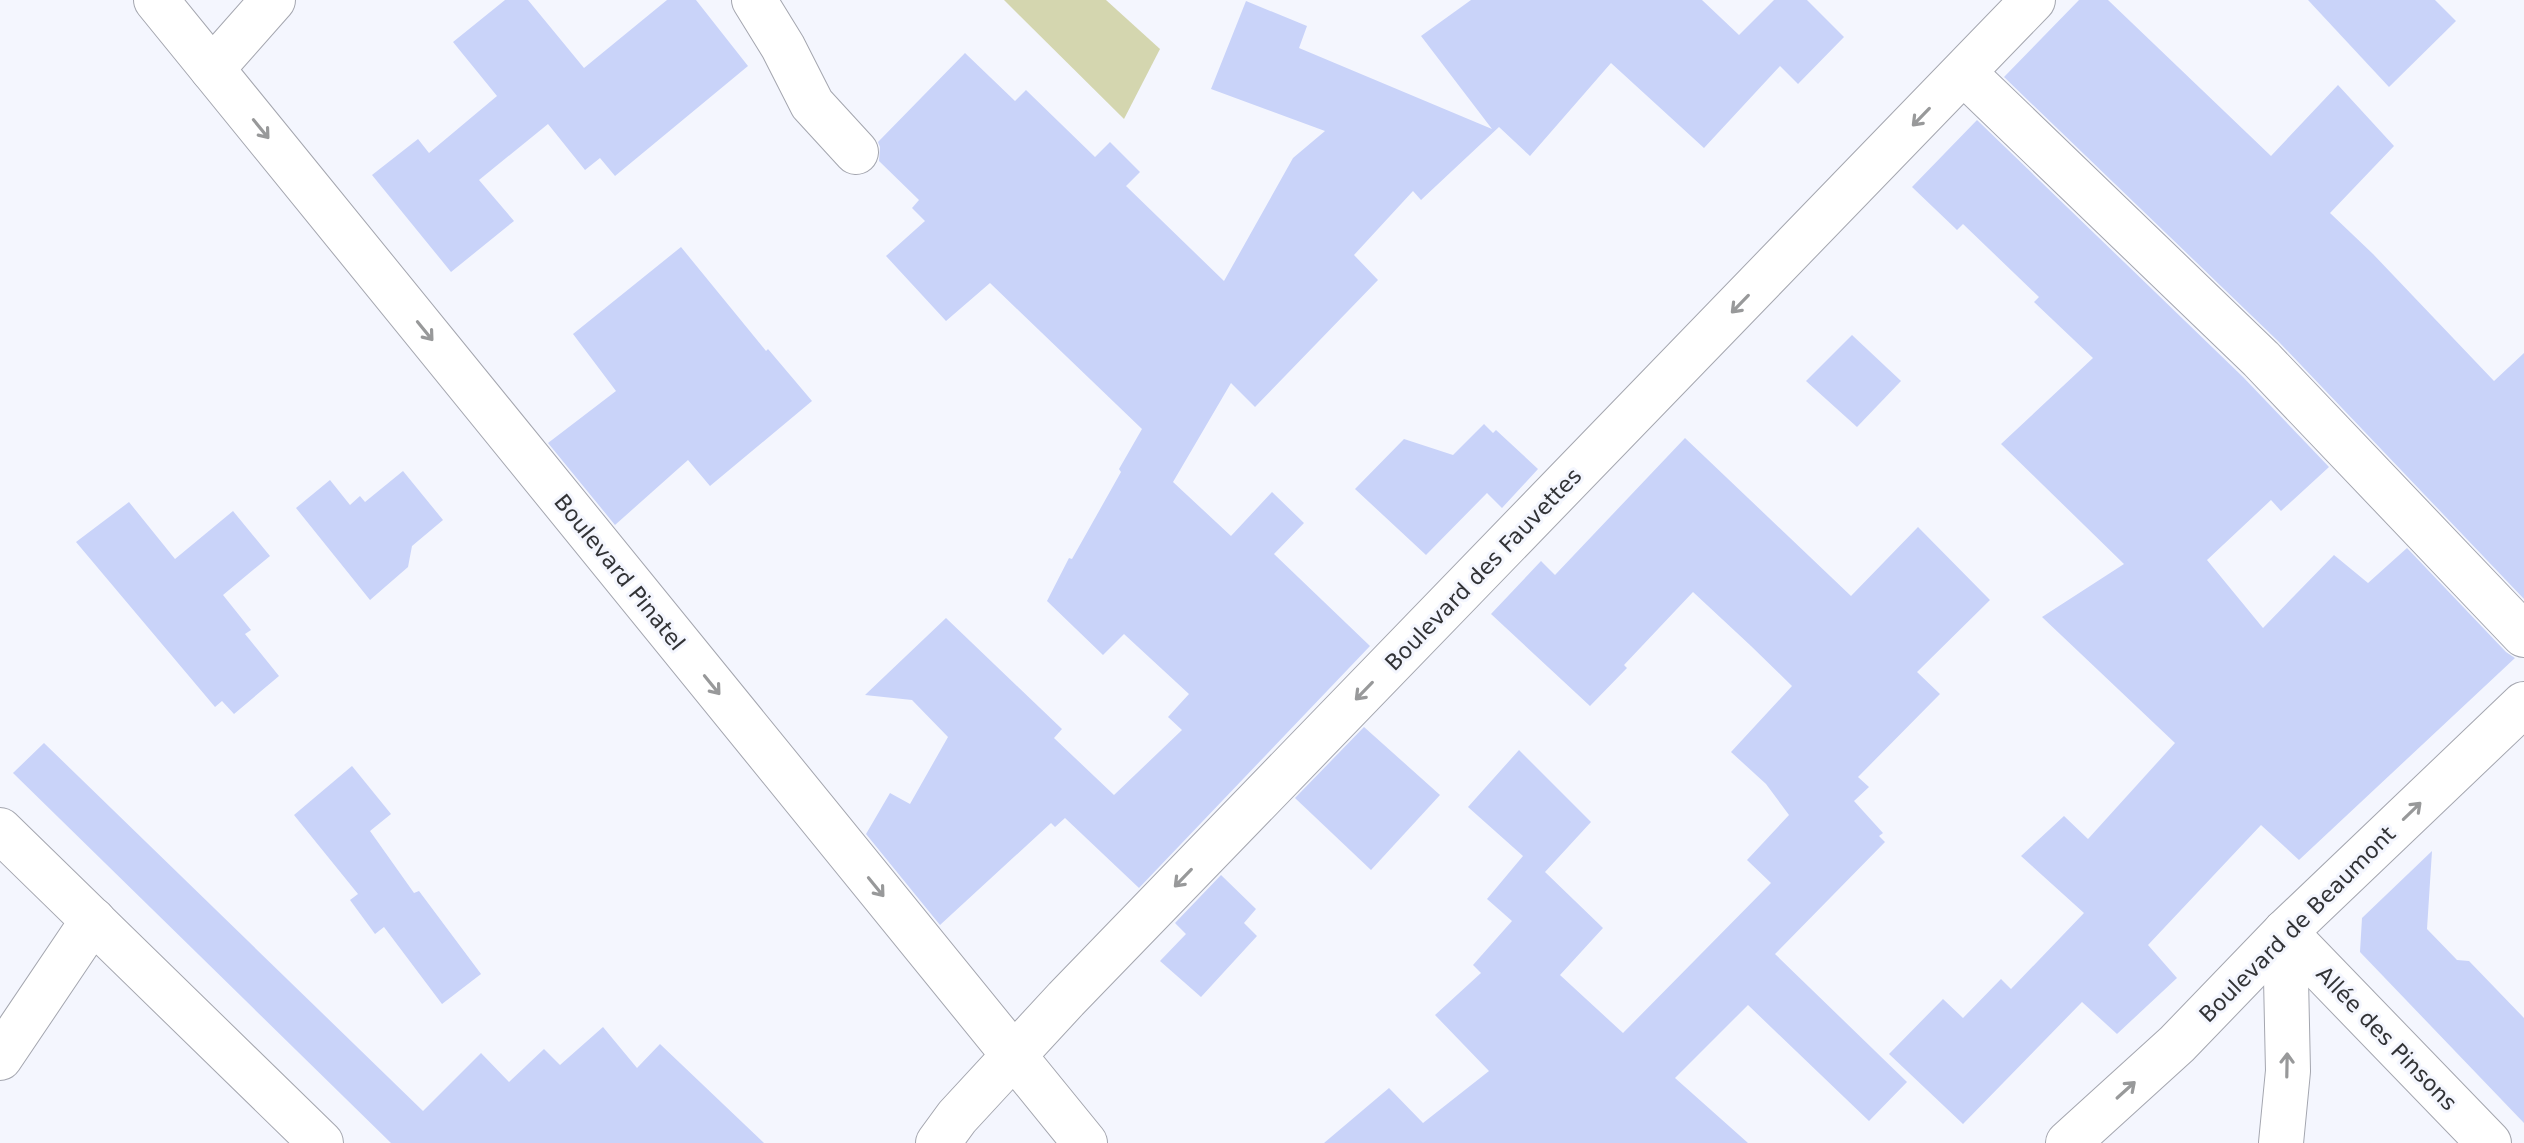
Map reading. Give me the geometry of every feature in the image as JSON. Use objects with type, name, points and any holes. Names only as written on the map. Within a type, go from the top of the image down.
[{"type":"street","points":[[212,69],[273,0]]},
{"type":"street","points":[[754,0],[783,47],[812,104],[856,152]]},
{"type":"street","name":"Boulevard des Fauvettes","points":[[938,1143],[957,1117],[1071,993],[2033,0]]},
{"type":"street","name":"Boulevard Pinatel","points":[[161,2],[212,69],[1085,1143]]},
{"type":"street","points":[[1964,73],[2261,359],[2524,635]]},
{"type":"street","name":"Boulevard de Beaumont","points":[[2068,1143],[2177,1044],[2285,932],[2524,704]]},
{"type":"street","points":[[0,830],[321,1143]]},
{"type":"street","points":[[0,1058],[93,920]]},
{"type":"street","points":[[2281,1143],[2288,1071],[2285,932]]},
{"type":"street","name":"Allée des Pinsons","points":[[2285,932],[2489,1143]]},
{"type":"green space","points":[[1004,0],[1106,0],[1160,49],[1124,119]]},
{"type":"building","points":[[505,0],[528,0],[584,68],[667,0],[696,0],[748,66],[615,176],[600,158],[585,170],[548,124],[479,180],[514,221],[451,272],[372,175],[418,139],[429,153],[497,96],[453,42]]},
{"type":"building","points":[[1471,0],[1702,0],[1739,35],[1774,0],[1807,0],[1844,37],[1798,84],[1780,66],[1704,148],[1611,63],[1530,156],[1499,127],[1421,200],[1413,191],[1354,255],[1378,280],[1255,407],[1231,383],[1173,482],[1231,536],[1272,492],[1304,523],[1274,554],[1370,646],[1139,888],[1065,818],[1055,827],[1051,823],[940,925],[866,834],[890,793],[910,804],[948,737],[912,700],[865,695],[946,618],[1062,729],[1054,738],[1114,795],[1182,730],[1168,717],[1189,694],[1124,634],[1103,655],[1047,601],[1121,472],[1119,469],[1142,429],[990,283],[946,321],[886,256],[925,221],[912,208],[919,200],[879,161],[878,142],[965,53],[1015,101],[1026,90],[1095,157],[1110,142],[1140,172],[1126,186],[1224,281],[1293,158],[1325,131],[1211,89],[1246,1],[1307,26],[1299,48],[1492,129],[1421,36]]},
{"type":"building","points":[[2079,0],[2108,0],[2271,156],[2338,85],[2394,146],[2330,213],[2494,381],[2524,353],[2524,599],[2279,342],[2004,77]]},
{"type":"building","points":[[2308,0],[2435,0],[2456,21],[2389,87]]},
{"type":"building","points":[[1977,120],[2243,377],[2329,467],[2281,511],[2271,500],[2207,560],[2263,628],[2334,555],[2368,583],[2407,548],[2515,658],[2299,860],[2261,825],[2148,945],[2177,978],[2117,1034],[2082,1002],[1963,1124],[1889,1054],[1943,999],[1963,1018],[2001,979],[2011,989],[2084,913],[2021,856],[2064,816],[2088,839],[2175,743],[2042,617],[2124,564],[2001,444],[2093,358],[2034,302],[2039,297],[1963,224],[1957,230],[1912,187]]},
{"type":"building","points":[[681,247],[766,351],[768,349],[812,401],[710,486],[688,460],[615,525],[548,443],[616,391],[573,334]]},
{"type":"building","points":[[1852,335],[1901,381],[1857,427],[1806,381]]},
{"type":"building","points":[[1484,424],[1493,433],[1496,430],[1538,469],[1502,508],[1487,493],[1426,555],[1355,489],[1404,439],[1453,455]]},
{"type":"building","points":[[1685,438],[1851,596],[1918,527],[1990,600],[1917,672],[1940,694],[1858,777],[1869,787],[1854,801],[1883,833],[1879,836],[1885,842],[1775,954],[1907,1082],[1869,1121],[1748,1005],[1675,1078],[1748,1143],[1324,1143],[1389,1088],[1423,1123],[1489,1071],[1435,1015],[1481,973],[1473,965],[1512,921],[1487,899],[1523,856],[1468,807],[1519,750],[1591,822],[1545,872],[1603,928],[1560,975],[1623,1033],[1771,883],[1747,860],[1789,815],[1766,784],[1731,752],[1792,686],[1751,646],[1693,592],[1590,706],[1491,614],[1541,561],[1555,575]]},
{"type":"building","points":[[403,471],[443,520],[412,546],[408,567],[370,600],[296,508],[330,480],[350,505],[360,496],[365,502]]},
{"type":"building","points":[[129,502],[175,559],[233,511],[270,556],[223,595],[251,630],[245,634],[279,676],[234,714],[222,701],[215,707],[76,542]]},
{"type":"building","points":[[1364,727],[1440,795],[1371,870],[1295,798]]},
{"type":"building","points":[[44,743],[423,1111],[481,1053],[509,1082],[544,1049],[560,1065],[603,1027],[637,1068],[660,1044],[764,1143],[391,1143],[13,773]]},
{"type":"building","points":[[352,766],[391,814],[370,831],[414,893],[419,891],[481,974],[442,1004],[384,927],[375,934],[350,900],[358,894],[294,815]]},
{"type":"building","points":[[2432,851],[2427,929],[2457,960],[2469,961],[2524,1018],[2524,1123],[2360,952],[2362,918]]},
{"type":"building","points":[[1221,875],[1256,909],[1244,923],[1257,936],[1201,997],[1160,961],[1186,934],[1175,923]]}]
